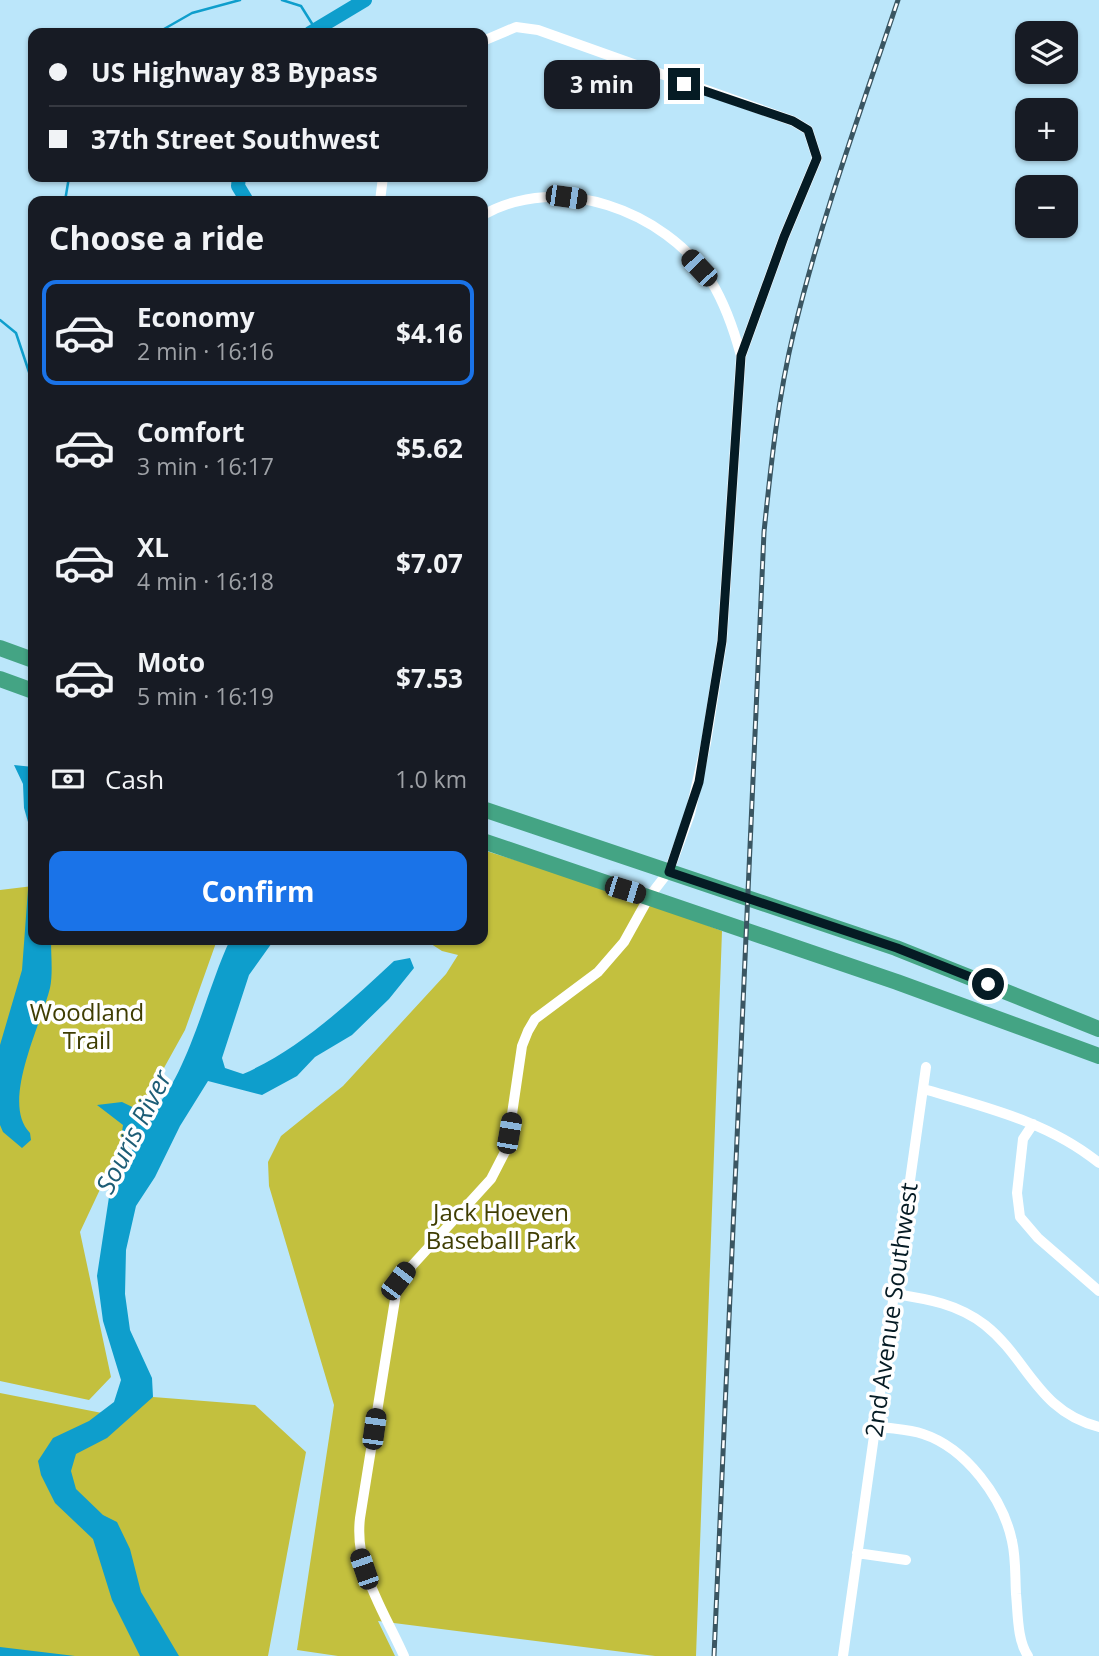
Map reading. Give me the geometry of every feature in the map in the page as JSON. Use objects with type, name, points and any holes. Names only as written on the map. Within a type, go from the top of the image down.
[{"type":"highway","points":[[0,648],[28,658]]},
{"type":"highway","points":[[0,679],[28,689]]},
{"type":"highway","points":[[488,811],[897,948],[1099,1028]]},
{"type":"highway","points":[[488,843],[771,938],[1099,1056]]},
{"type":"street","points":[[404,1656],[383,1616],[358,1551],[359,1522],[398,1281],[491,1179],[499,1164],[507,1148],[522,1046],[535,1019],[609,961],[624,942],[649,897],[669,872],[699,782],[722,641],[741,356],[779,248],[817,158],[808,130],[793,121],[531,29],[516,27],[488,39]]},
{"type":"street","points":[[488,213],[520,200],[566,197],[593,201],[643,220],[669,238],[710,280],[734,329],[741,356]]},
{"type":"street","name":"2nd Avenue Southwest","points":[[843,1656],[926,1067]]},
{"type":"street","points":[[924,1089],[1032,1124],[1079,1146],[1099,1163]]},
{"type":"street","points":[[1032,1124],[1023,1139],[1017,1192],[1020,1217],[1038,1238],[1099,1290]]},
{"type":"street","points":[[895,1294],[933,1299],[967,1313],[986,1326],[1036,1388],[1062,1410],[1099,1427]]},
{"type":"street","points":[[876,1426],[924,1434],[943,1445],[960,1457],[996,1497],[1007,1521],[1013,1544],[1018,1623],[1028,1656]]},
{"type":"street","points":[[857,1553],[906,1560]]},
{"type":"green space","name":"Jack Hoeven Baseball Park","points":[[488,852],[636,898],[722,931],[696,1656],[655,1656],[378,1621],[395,1656],[338,1656],[297,1650],[334,1405],[269,1186],[268,1162],[281,1136],[343,1086],[446,974],[458,955],[442,951],[433,945],[488,945]]},
{"type":"green space","name":"Woodland Trail","points":[[28,887],[28,945],[215,945],[185,1030],[119,1149],[80,1232],[111,1377],[89,1400],[0,1381],[0,890]]},
{"type":"green space","points":[[0,1393],[102,1413],[153,1397],[255,1405],[306,1452],[268,1656],[0,1656]]},
{"type":"water","points":[[14,765],[28,766],[28,822],[24,808],[23,784]]},
{"type":"water","points":[[28,890],[28,945],[51,945],[52,964],[50,988],[25,1063],[21,1084],[19,1103],[22,1120],[31,1140],[22,1148],[3,1132],[0,1125],[0,1045],[22,970]]},
{"type":"water","points":[[228,945],[270,945],[249,975],[222,1058],[225,1068],[243,1074],[304,1038],[394,961],[410,958],[414,968],[389,999],[352,1035],[315,1057],[297,1076],[262,1095],[208,1081],[136,1206],[126,1250],[125,1294],[130,1330],[152,1378],[153,1397],[107,1438],[76,1454],[71,1471],[76,1489],[103,1515],[117,1522],[130,1549],[141,1592],[179,1656],[140,1656],[112,1600],[93,1539],[55,1503],[41,1475],[38,1461],[53,1438],[89,1421],[114,1402],[121,1380],[103,1321],[97,1276],[109,1197],[137,1140],[122,1132],[123,1125],[97,1105],[122,1102],[149,1115],[163,1099],[185,1057]]},
{"type":"water","points":[[0,1647],[75,1656],[0,1656]]},
{"type":"waterway","points":[[166,28],[192,13],[240,0]]},
{"type":"waterway","points":[[282,0],[301,6],[315,28]]},
{"type":"waterway","name":"Souris River","points":[[318,28],[365,0]]},
{"type":"waterway","points":[[66,196],[68,182]]},
{"type":"waterway","name":"Souris River","points":[[238,182],[244,196]]},
{"type":"waterway","points":[[0,320],[16,333],[28,369]]},
{"type":"railway","points":[[714,1656],[764,532],[769,481],[784,381],[805,289],[842,165],[898,0]]},
{"type":"route","points":[[684,84],[793,121],[808,130],[817,158],[759,302],[741,356],[722,641],[699,782],[669,872],[897,948],[988,984]]}]
